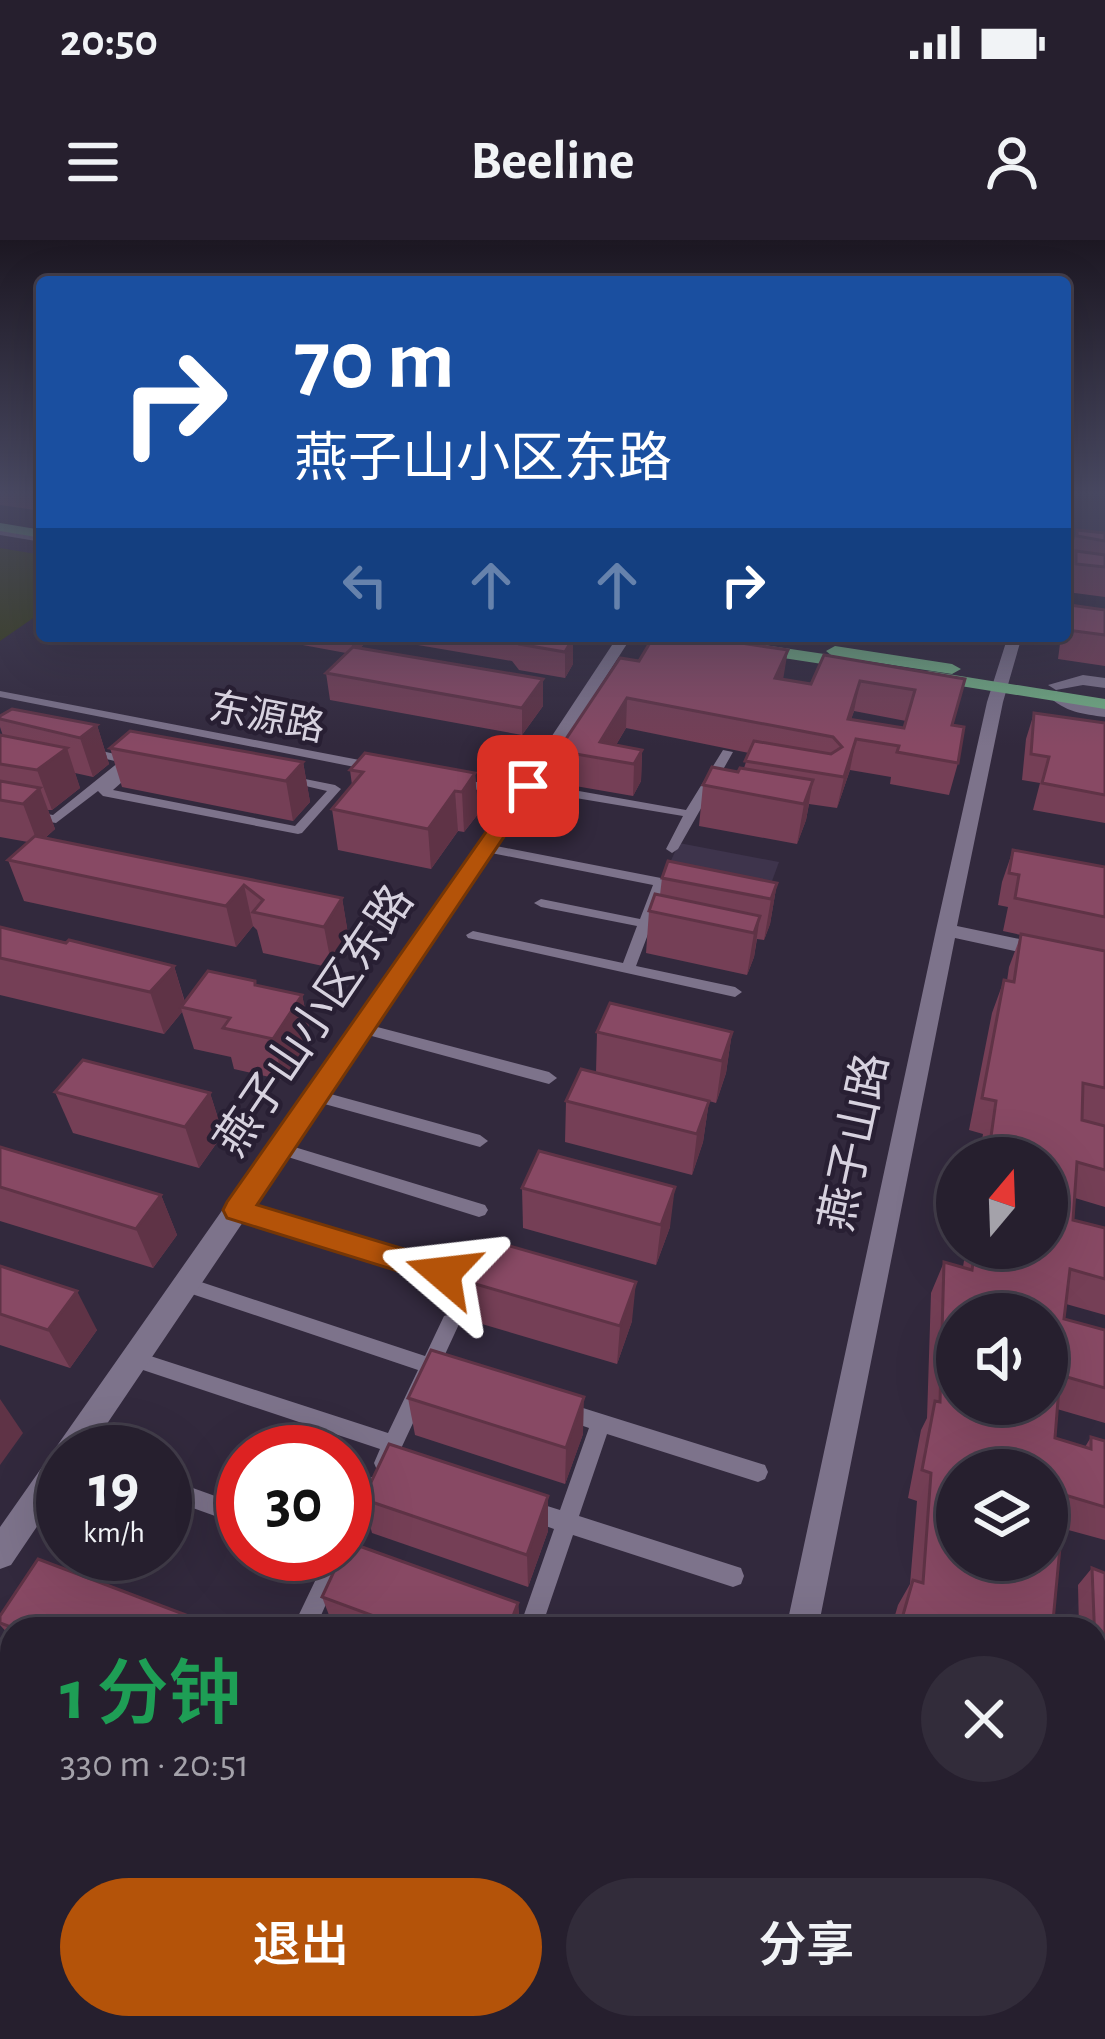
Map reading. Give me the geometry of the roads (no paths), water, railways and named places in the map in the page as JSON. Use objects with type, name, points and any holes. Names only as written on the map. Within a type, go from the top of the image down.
[{"type":"main road","points":[[734,644],[1003,684],[1105,693]]},
{"type":"main road","points":[[1056,691],[1105,708]]},
{"type":"street","name":"燕子山小区东路","points":[[90,1425],[521,797],[621,642]]},
{"type":"street","name":"燕子山路","points":[[805,1617],[1014,642]]},
{"type":"street","points":[[1056,691],[1083,680],[1105,683]]},
{"type":"street","name":"东源路","points":[[0,694],[390,770]]},
{"type":"street","points":[[50,718],[63,708]]},
{"type":"street","points":[[166,727],[103,792],[298,830],[335,789],[261,772]]},
{"type":"street","points":[[0,810],[56,819],[149,745]]},
{"type":"street","points":[[65,747],[128,760]]},
{"type":"street","points":[[673,849],[725,756],[744,762]]},
{"type":"street","points":[[352,781],[367,765]]},
{"type":"street","points":[[436,778],[521,797]]},
{"type":"street","points":[[702,794],[724,798]]},
{"type":"street","points":[[443,798],[521,797],[690,814]]},
{"type":"street","points":[[486,848],[661,882],[628,968]]},
{"type":"street","points":[[541,903],[665,928]]},
{"type":"street","points":[[950,930],[1105,963]]},
{"type":"street","name":"燕子山路","points":[[817,1617],[950,930]]},
{"type":"street","points":[[473,935],[736,992]]},
{"type":"street","points":[[362,1028],[549,1078]]},
{"type":"street","points":[[316,1096],[480,1141]]},
{"type":"street","points":[[278,1148],[478,1210]]},
{"type":"street","points":[[238,1210],[443,1273]]},
{"type":"street","points":[[186,1285],[452,1373]]},
{"type":"street","points":[[372,1488],[451,1322]]},
{"type":"street","points":[[135,1359],[389,1453],[407,1469]]},
{"type":"street","points":[[537,1402],[758,1472]]},
{"type":"street","points":[[531,1617],[601,1424]]},
{"type":"street","points":[[497,1500],[733,1576]]},
{"type":"street","points":[[0,1554],[36,1502]]},
{"type":"street","points":[[311,1617],[334,1581]]}]
